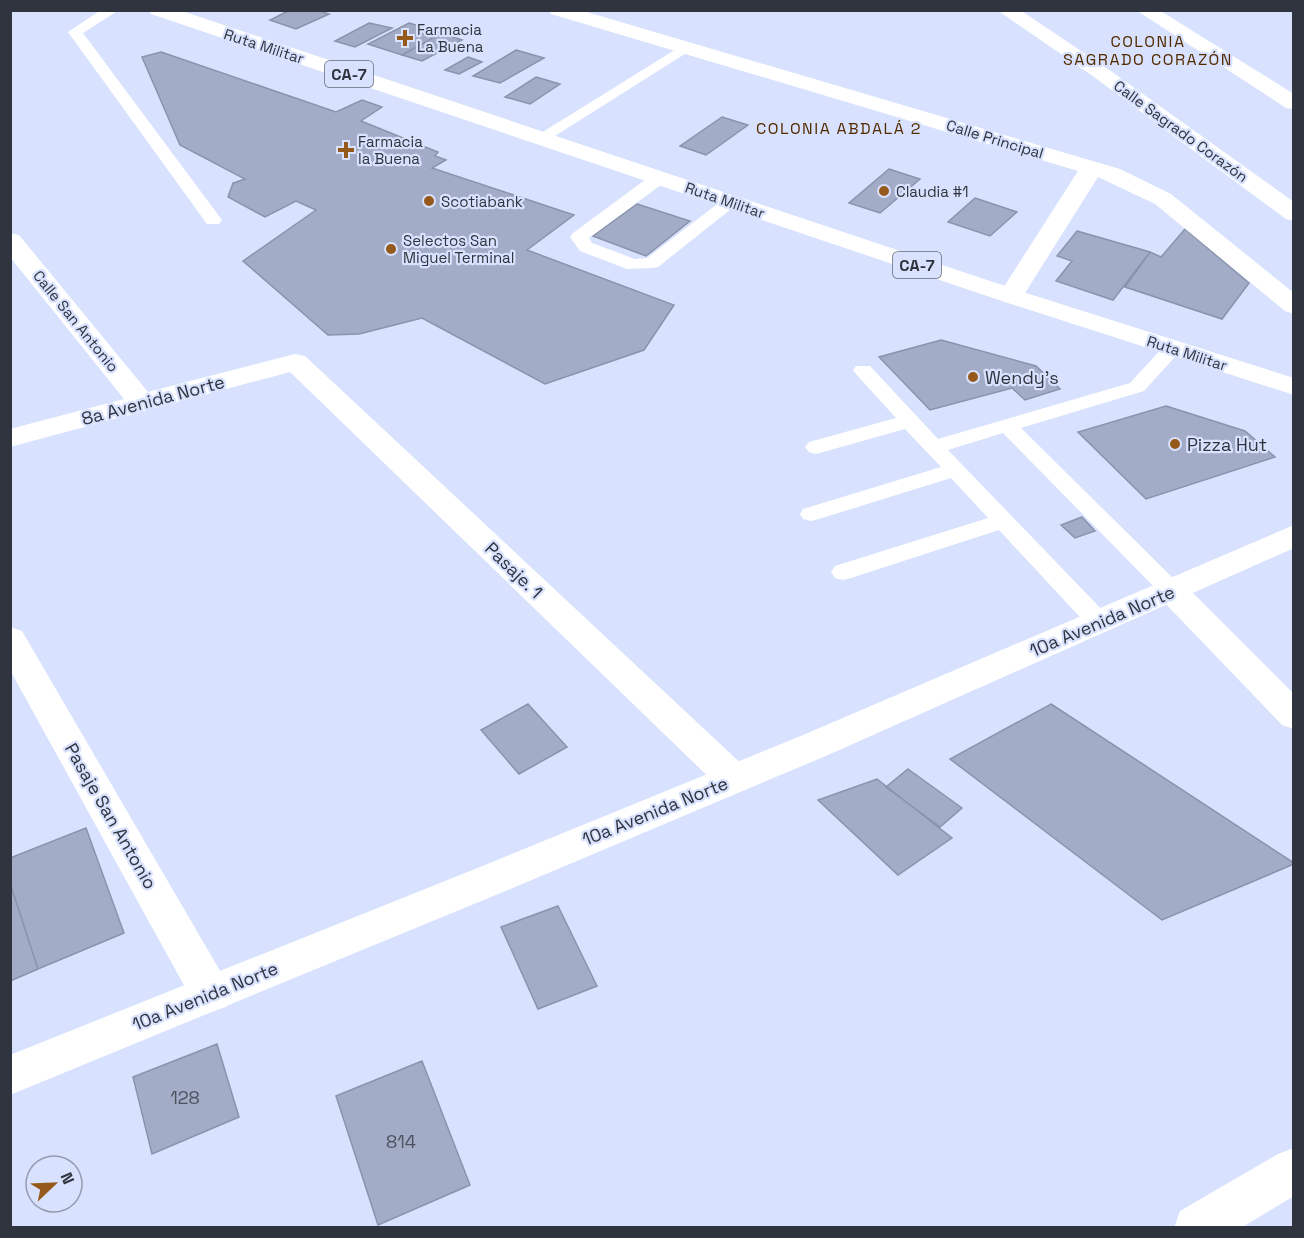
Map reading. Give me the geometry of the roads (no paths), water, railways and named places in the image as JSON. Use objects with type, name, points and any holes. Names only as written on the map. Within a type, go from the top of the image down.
[{"type":"street","name":"Ruta Militar","points":[[158,10],[1011,296],[1293,387]]},
{"type":"street","name":"Calle Principal","points":[[558,10],[1112,174],[1163,199],[1293,306]]},
{"type":"street","name":"Calle Sagrado Corazón","points":[[1006,10],[1101,73],[1293,214]]},
{"type":"street","points":[[1144,10],[1293,103]]},
{"type":"street","points":[[1011,296],[1092,168]]},
{"type":"street","name":"Calle San Antonio","points":[[10,240],[142,403]]},
{"type":"street","name":"8a Avenida Norte","points":[[10,438],[295,362]]},
{"type":"street","name":"Pasaje. 1","points":[[295,362],[734,779]]},
{"type":"street","name":"10a Avenida Norte","points":[[10,1075],[734,779],[1172,591],[1293,536]]},
{"type":"street","points":[[1172,591],[1293,716]]},
{"type":"street","name":"Pasaje San Antonio","points":[[10,639],[211,994]]},
{"type":"street","points":[[1219,1222],[1293,1170]]},
{"type":"lane","points":[[112,10],[75,32],[213,220]]},
{"type":"lane","points":[[541,138],[686,47]]},
{"type":"lane","points":[[659,178],[579,237],[586,247],[633,265],[652,264],[731,202]]},
{"type":"lane","points":[[934,447],[1137,387],[1173,348]]},
{"type":"lane","points":[[863,370],[1099,622]]},
{"type":"lane","points":[[816,447],[909,421]]},
{"type":"lane","points":[[1006,425],[1172,591]]},
{"type":"lane","points":[[811,514],[955,470]]},
{"type":"lane","points":[[843,572],[1003,521]]},
{"type":"place","name":"Farmacia La Buena","points":[[405,38]]},
{"type":"place","name":"Farmacia la Buena","points":[[346,150]]},
{"type":"place","name":"Claudia #1","points":[[884,191]]},
{"type":"place","name":"Scotiabank","points":[[429,201]]},
{"type":"place","name":"Selectos San Miguel Terminal","points":[[391,249]]},
{"type":"place","name":"Wendy's","points":[[973,377]]},
{"type":"place","name":"Pizza Hut","points":[[1175,444]]},
{"type":"district","name":"COLONIA SAGRADO CORAZÓN","points":[[1148,50]]},
{"type":"district","name":"COLONIA ABDALÁ 2","points":[[839,128]]}]
